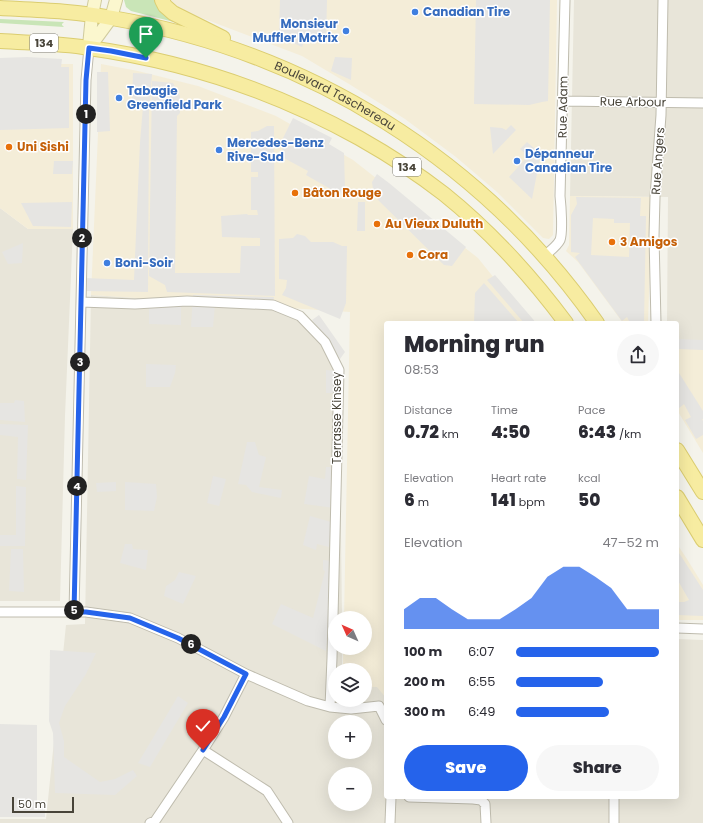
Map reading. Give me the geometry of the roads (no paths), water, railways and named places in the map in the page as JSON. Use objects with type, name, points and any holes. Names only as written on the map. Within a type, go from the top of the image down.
[{"type":"main road","points":[[89,48],[95,0]]},
{"type":"main road","points":[[89,48],[111,18],[116,0]]},
{"type":"main road","points":[[162,0],[176,15],[286,69]]},
{"type":"main road","name":"Boulevard Taschereau","points":[[0,8],[60,11],[92,15],[167,29],[241,51],[286,69],[331,90],[396,128],[461,176],[490,201],[544,256],[596,321]]},
{"type":"main road","name":"Boulevard Taschereau","points":[[0,41],[48,43],[133,55],[210,75],[241,85],[302,109],[334,125],[411,169],[444,194],[497,243],[525,272],[564,321]]},
{"type":"main road","points":[[679,453],[703,492]]},
{"type":"main road","points":[[679,501],[703,540]]},
{"type":"street","name":"Rue Adam","points":[[544,256],[558,244],[561,238],[560,196],[565,0]]},
{"type":"street","name":"Rue Angers","points":[[656,321],[654,236],[661,102],[663,0]]},
{"type":"street","points":[[74,612],[80,302],[86,80],[89,48]]},
{"type":"street","name":"Rue Arbour","points":[[563,100],[703,103]]},
{"type":"street","name":"Terrasse Kinsey","points":[[80,302],[135,304],[186,301],[273,305],[300,316],[326,342],[340,370],[332,663]]},
{"type":"street","points":[[0,612],[86,612],[130,618],[178,638],[246,674],[308,701],[328,706]]},
{"type":"street","points":[[679,628],[703,629]]},
{"type":"street","points":[[154,822],[224,717],[246,674]]},
{"type":"street","points":[[330,707],[351,710],[379,706],[384,716]]},
{"type":"street","points":[[203,750],[267,791],[288,823]]},
{"type":"street","points":[[390,823],[391,799]]},
{"type":"street","points":[[477,799],[481,800],[485,804],[486,823]]},
{"type":"street","points":[[614,799],[614,823]]},
{"type":"place","name":"Canadian Tire","points":[[415,12]]},
{"type":"place","name":"Monsieur Muffler Motrix","points":[[346,31]]},
{"type":"place","name":"Tabagie Greenfield Park","points":[[119,98]]},
{"type":"place","name":"Uni Sishi","points":[[9,147]]},
{"type":"place","name":"Mercedes-Benz Rive-Sud","points":[[219,150]]},
{"type":"place","name":"Dépanneur Canadian Tire","points":[[517,161]]},
{"type":"place","name":"Bâton Rouge","points":[[295,193]]},
{"type":"place","name":"Au Vieux Duluth","points":[[377,224]]},
{"type":"place","name":"3 Amigos","points":[[612,242]]},
{"type":"place","name":"Cora","points":[[410,255]]},
{"type":"place","name":"Boni-Soir","points":[[107,263]]}]
